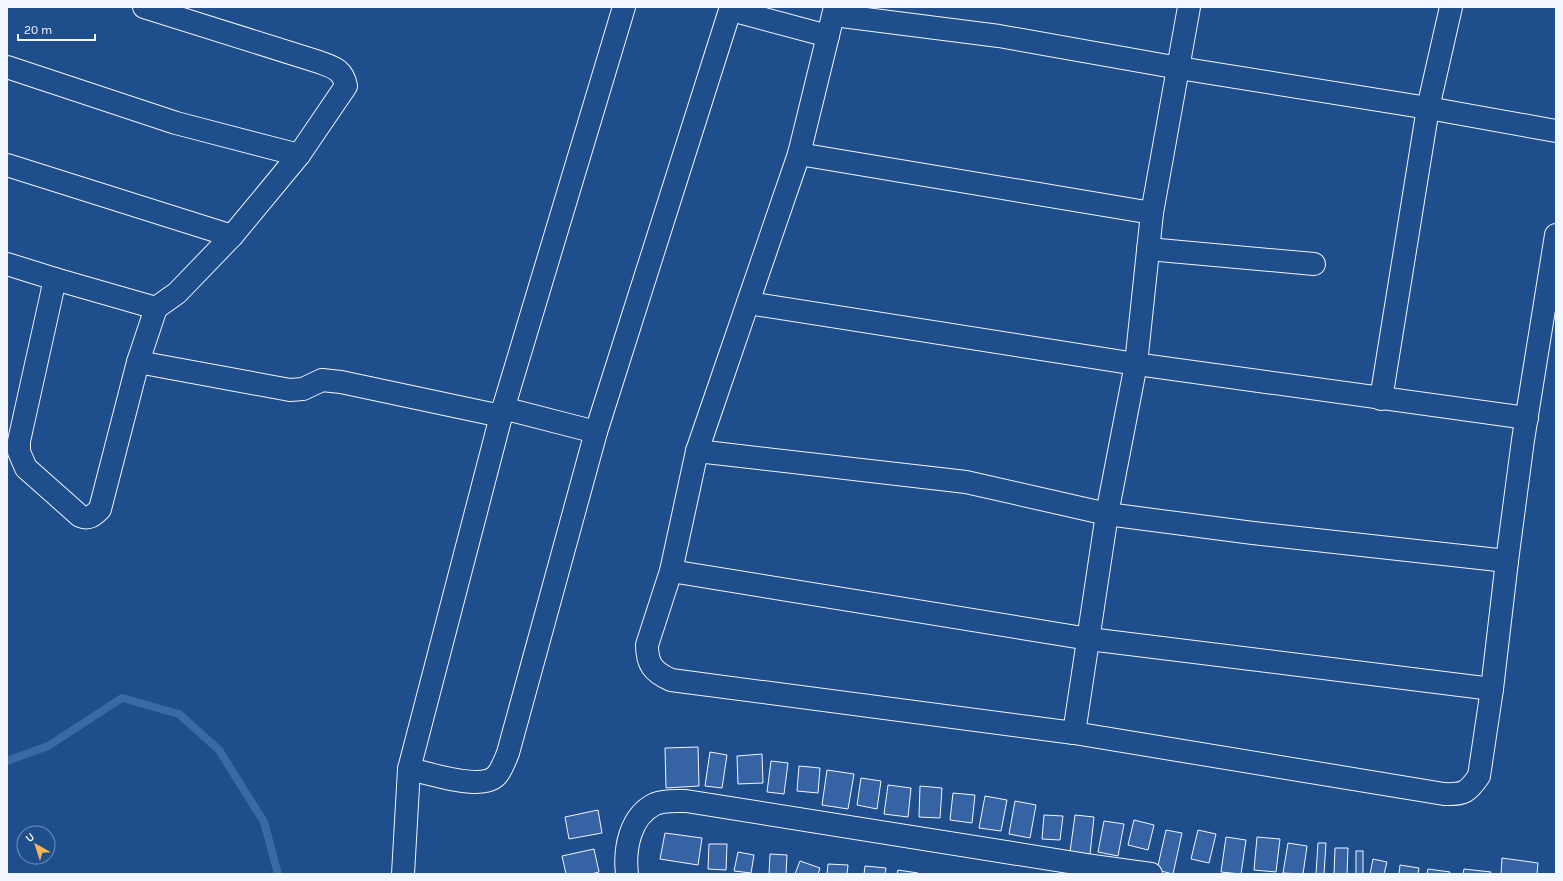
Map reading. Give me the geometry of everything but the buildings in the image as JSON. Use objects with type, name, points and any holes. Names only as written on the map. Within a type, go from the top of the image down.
[{"type":"street","points":[[54,279],[19,441],[19,452],[26,468],[84,518],[90,517],[100,509],[138,362],[156,308],[177,293],[232,236],[299,155],[346,86],[344,79],[337,69],[144,7]]},
{"type":"street","points":[[403,874],[409,769],[502,412],[624,7]]},
{"type":"street","points":[[1074,733],[1107,514],[1136,364],[1152,213],[1189,7]]},
{"type":"street","points":[[1381,399],[1428,108],[1451,7]]},
{"type":"street","points":[[409,769],[472,783],[486,781],[496,776],[508,753],[596,432],[731,9],[828,36]]},
{"type":"street","points":[[1556,131],[1428,108],[1179,68],[999,36],[834,11],[799,154],[697,451],[671,571],[647,645],[647,657],[649,662],[652,667],[662,676],[679,681],[1074,733],[1444,794],[1457,794],[1464,792],[1471,787],[1479,776],[1492,688],[1523,440],[1556,234]]},
{"type":"street","points":[[7,67],[176,122],[299,155]]},
{"type":"street","points":[[799,154],[1152,213]]},
{"type":"street","points":[[7,165],[232,236]]},
{"type":"street","points":[[1148,249],[1314,264]]},
{"type":"street","points":[[7,264],[156,308]]},
{"type":"street","points":[[748,303],[1136,364],[1527,418]]},
{"type":"street","points":[[138,362],[290,390],[304,389],[322,380],[341,382],[502,412],[596,432]]},
{"type":"street","points":[[697,451],[966,482],[1107,514],[1253,533],[1507,561]]},
{"type":"street","points":[[671,571],[1089,639],[1492,688]]},
{"type":"street","points":[[628,874],[628,841],[636,821],[644,811],[656,804],[669,801],[686,801],[1079,864],[1151,874]]},
{"type":"waterway","points":[[7,761],[48,746],[122,698],[179,714],[219,750],[264,822],[278,874]]}]
